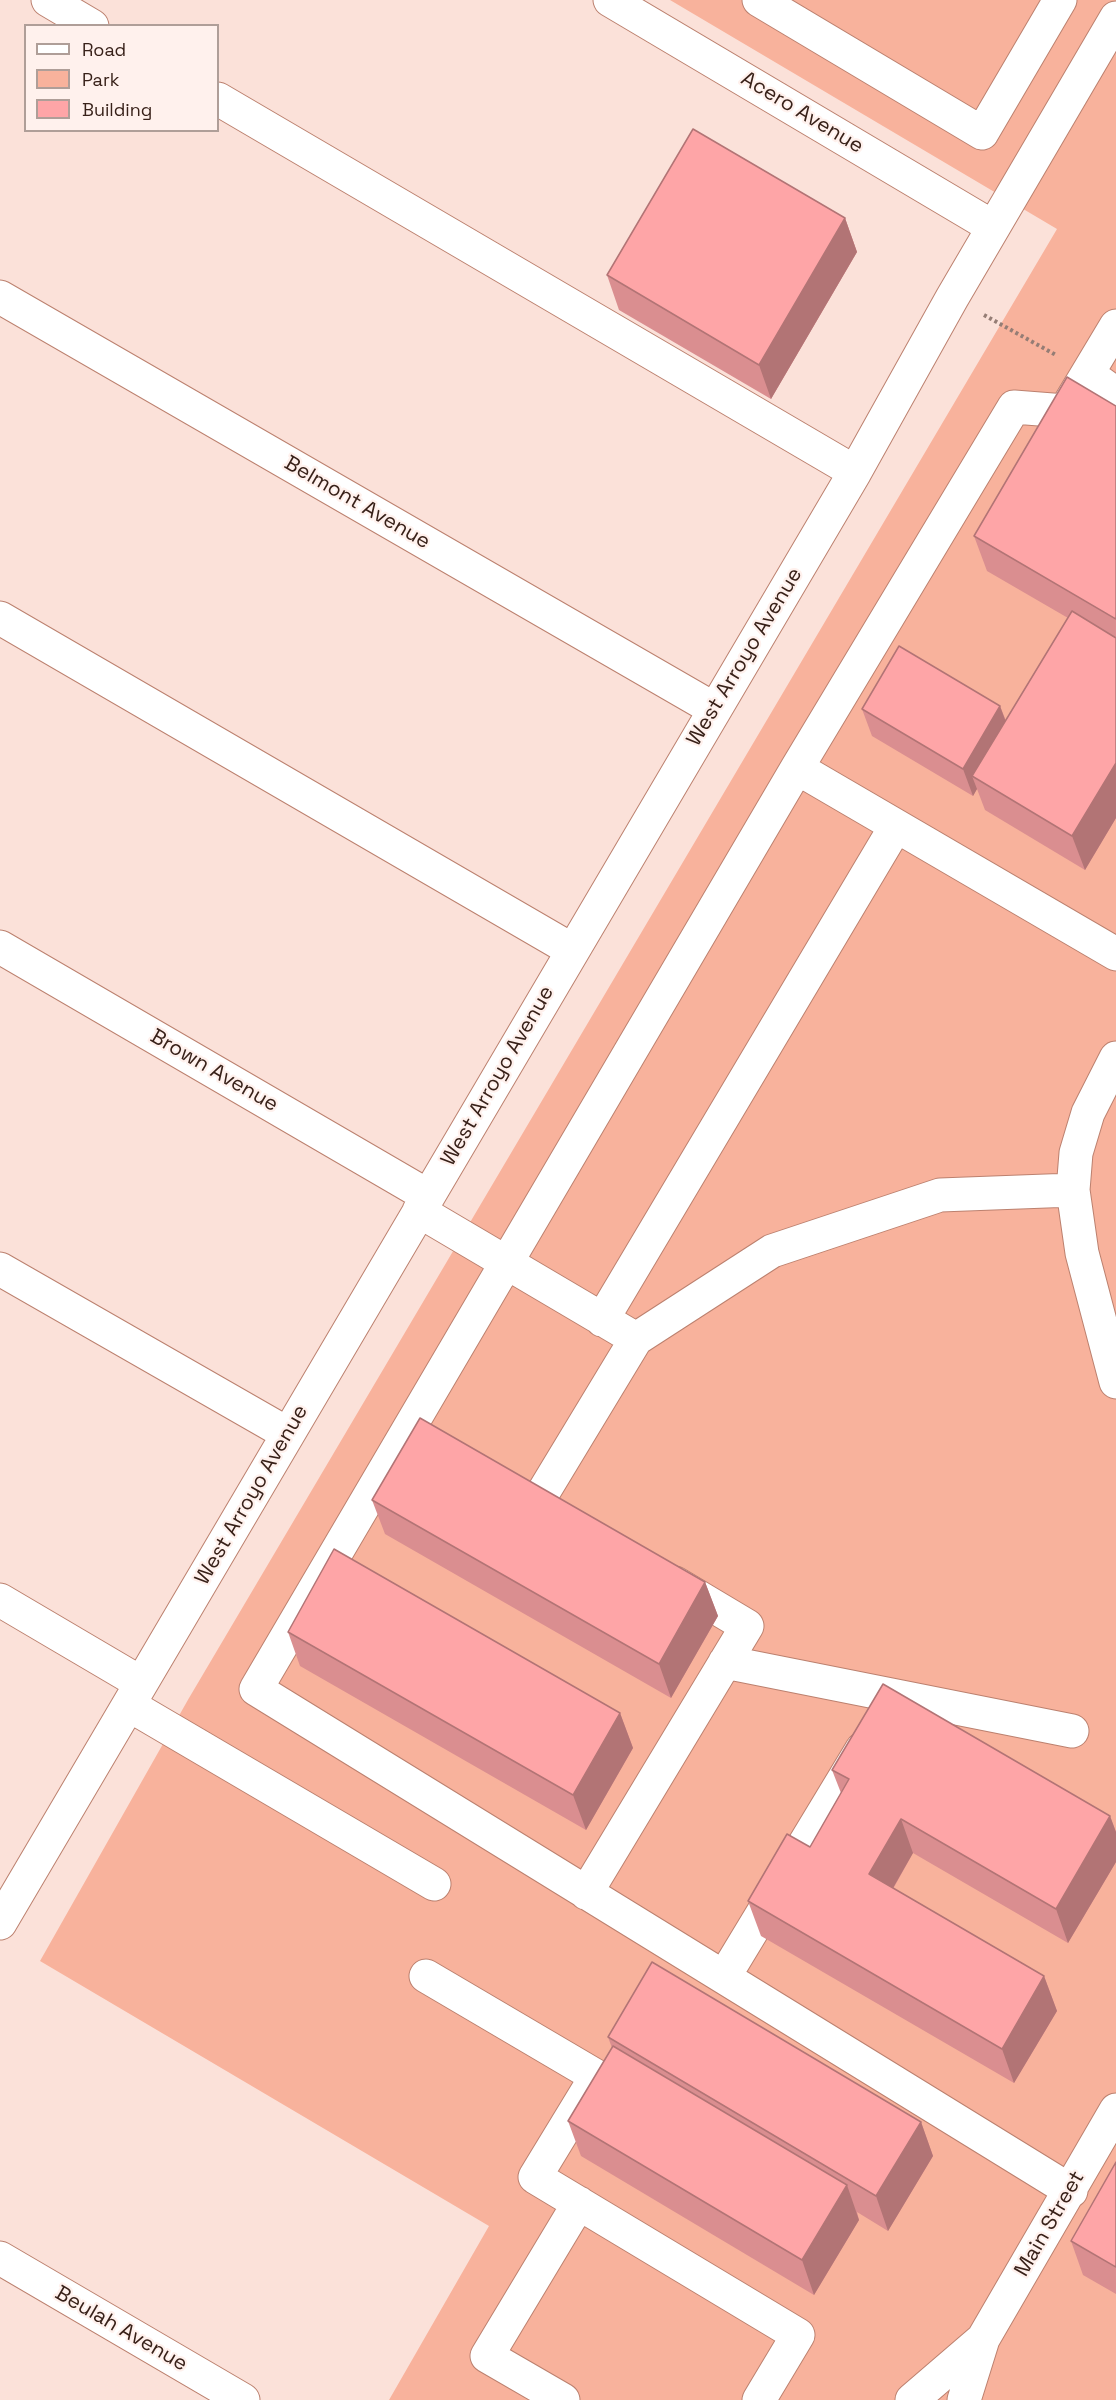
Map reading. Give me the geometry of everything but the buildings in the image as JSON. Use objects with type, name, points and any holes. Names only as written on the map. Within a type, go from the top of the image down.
[{"type":"street","points":[[48,0],[89,24]]},
{"type":"street","name":"Acero Avenue","points":[[610,0],[993,227]]},
{"type":"street","points":[[759,0],[982,133],[1060,0]]},
{"type":"street","name":"West Arroyo Avenue","points":[[0,1923],[855,472],[951,298],[1116,18]]},
{"type":"street","points":[[219,100],[855,472]]},
{"type":"street","name":"Belmont Avenue","points":[[0,297],[714,709]]},
{"type":"street","points":[[1071,2191],[724,1977],[666,1961],[586,1893],[256,1689],[797,768],[1014,407],[1065,411],[1116,326]]},
{"type":"street","points":[[1088,374],[1116,394]]},
{"type":"street","points":[[0,618],[572,950]]},
{"type":"street","points":[[797,768],[1116,954]]},
{"type":"street","points":[[602,1320],[896,826]]},
{"type":"street","name":"Brown Avenue","points":[[0,947],[423,1204],[506,1263],[636,1340]]},
{"type":"street","points":[[1116,1059],[1088,1113],[1076,1153],[1072,1190],[1082,1253],[1116,1382]]},
{"type":"street","points":[[538,1501],[636,1340],[772,1251],[940,1196],[1072,1190]]},
{"type":"street","points":[[0,1269],[288,1434]]},
{"type":"street","points":[[410,1426],[440,1443]]},
{"type":"street","points":[[508,1484],[568,1519]]},
{"type":"street","points":[[586,1893],[747,1626],[648,1566]]},
{"type":"street","points":[[0,1600],[135,1694],[434,1884]]},
{"type":"street","points":[[725,1662],[1072,1731]]},
{"type":"street","points":[[724,1977],[894,1696]]},
{"type":"street","points":[[426,1976],[596,2076]]},
{"type":"street","points":[[613,2048],[535,2177],[798,2335],[759,2400]]},
{"type":"street","name":"Main Street","points":[[983,2339],[1116,2110]]},
{"type":"street","points":[[562,2400],[487,2356],[579,2203]]},
{"type":"street","name":"Beulah Avenue","points":[[0,2258],[243,2400]]},
{"type":"street","points":[[912,2400],[983,2339]]},
{"type":"street","points":[[964,2400],[983,2339]]},
{"type":"path","points":[[951,298],[1088,374]]},
{"type":"green space","points":[[670,0],[1116,0],[1116,2400],[389,2400],[489,2226],[40,1961],[189,1698],[1057,229]]}]
